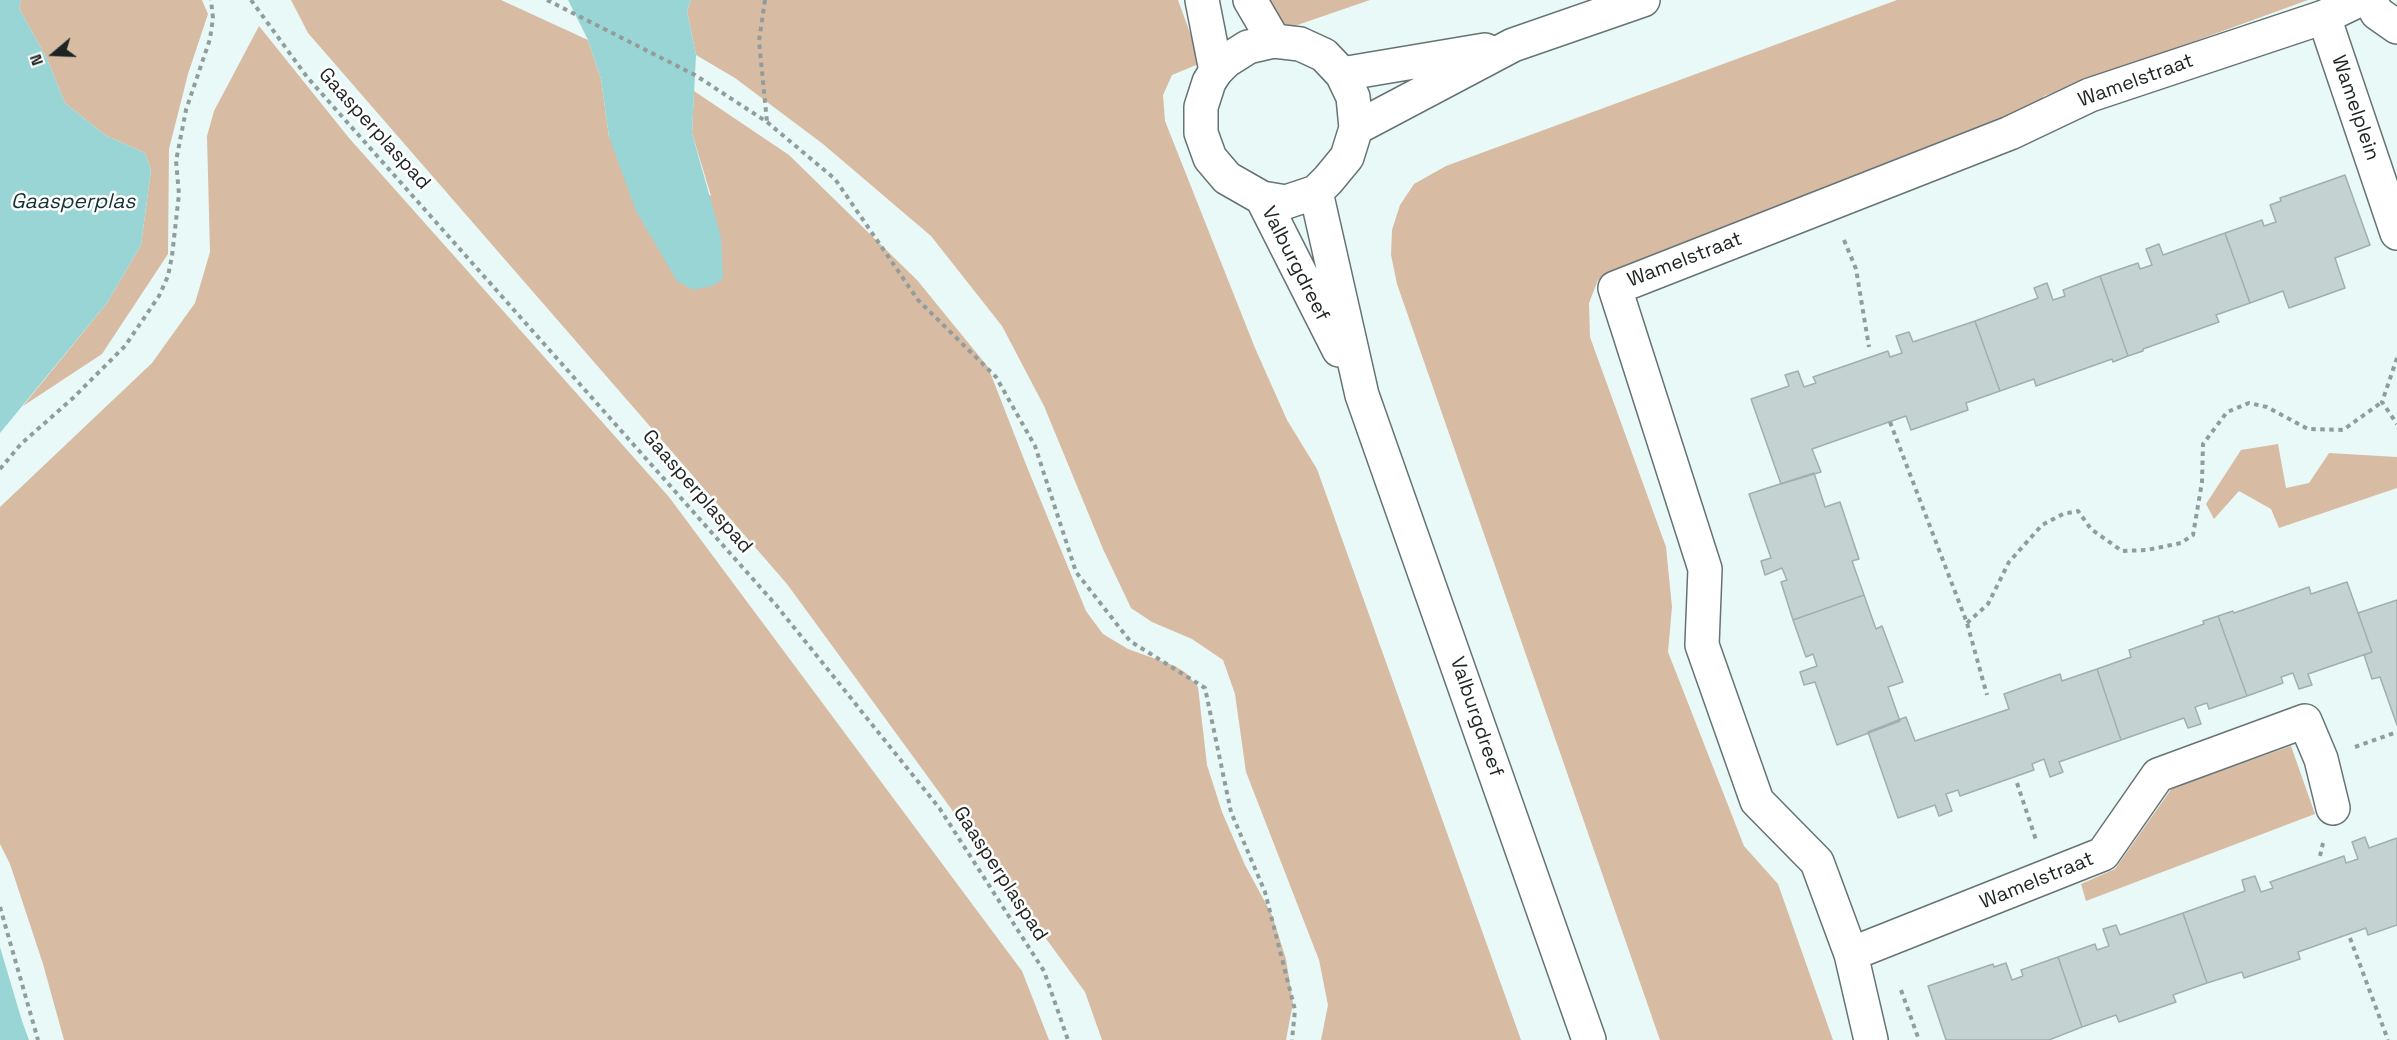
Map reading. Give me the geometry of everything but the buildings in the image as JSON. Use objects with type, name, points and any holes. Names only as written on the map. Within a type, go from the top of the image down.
[{"type":"street","points":[[1202,0],[1216,71]]},
{"type":"street","points":[[1250,0],[1274,41]]},
{"type":"street","points":[[1356,128],[1513,45],[1643,0]]},
{"type":"street","name":"Wamelstraat","points":[[1871,1040],[1851,954],[1817,862],[1757,801],[1702,645],[1705,568],[1614,288],[2010,133],[2090,95],[2324,17],[2359,0]]},
{"type":"street","points":[[2370,0],[2377,12],[2397,27]]},
{"type":"street","name":"Wamelplein","points":[[2324,17],[2397,233]]},
{"type":"street","points":[[1274,41],[1300,44],[1324,56],[1342,74],[1353,97],[1356,128],[1347,157],[1316,192],[1286,202],[1262,198],[1227,178],[1210,158],[1201,133],[1201,107],[1209,82],[1216,71],[1226,61],[1248,47],[1274,41]]},
{"type":"street","points":[[1342,74],[1513,45]]},
{"type":"street","name":"Valburgdreef","points":[[1316,192],[1362,395],[1589,1040]]},
{"type":"street","name":"Valburgdreef","points":[[1262,198],[1362,395]]},
{"type":"street","name":"Wamelstraat","points":[[1851,954],[2048,878],[2103,854],[2158,775],[2305,721],[2321,759],[2333,808]]},
{"type":"path","points":[[0,469],[21,444],[73,398],[125,346],[159,296],[168,276],[179,194],[176,161],[186,110],[210,39],[213,18],[211,0]]},
{"type":"path","name":"Gaasperplaspad","points":[[251,0],[308,77],[776,605],[940,809],[1044,971],[1068,1040]]},
{"type":"path","points":[[547,0],[695,75],[767,122],[835,178],[918,300],[996,377],[1035,446],[1076,572],[1130,641],[1205,687],[1231,812],[1265,892],[1295,1010],[1292,1040]]},
{"type":"path","points":[[765,0],[759,41],[767,122]]},
{"type":"path","points":[[1830,204],[1856,269],[1869,346]]},
{"type":"path","points":[[1967,623],[1988,604],[2009,562],[2042,525],[2063,514],[2078,511],[2091,529],[2122,551],[2147,550],[2181,543],[2193,534],[2202,482],[2203,444],[2227,412],[2249,403],[2267,407],[2308,429],[2343,430],[2382,402],[2397,358]]},
{"type":"path","points":[[2382,402],[2397,424]]},
{"type":"path","points":[[1890,422],[1967,623],[1987,695]]},
{"type":"path","points":[[2017,783],[2048,878]]},
{"type":"path","points":[[0,907],[38,1040]]},
{"type":"path","points":[[2350,938],[2388,1040]]},
{"type":"shaded area","points":[[21,0],[202,0],[208,14],[188,74],[169,149],[168,254],[102,354],[23,406],[107,303],[141,245],[151,170],[145,153],[105,135],[65,103],[47,59],[19,8]]},
{"type":"shaded area","points":[[291,0],[501,0],[588,40],[601,79],[609,137],[711,196],[692,133],[694,91],[789,155],[917,280],[988,367],[1086,611],[1103,634],[1128,649],[1175,666],[1186,673],[1198,687],[1207,765],[1222,812],[1245,865],[1272,915],[1286,959],[1293,1003],[1286,1040],[1102,1040],[1085,992],[787,584],[308,33]]},
{"type":"shaded area","points":[[691,0],[1178,0],[1201,63],[1172,75],[1163,95],[1165,121],[1255,348],[1287,420],[1317,469],[1521,1040],[1321,1040],[1328,1005],[1319,960],[1246,772],[1235,694],[1223,660],[1192,639],[1152,622],[1131,608],[1103,549],[1044,406],[1002,326],[931,236],[823,144],[735,78],[696,55],[687,11]]},
{"type":"shaded area","points":[[1264,0],[1370,0],[1277,32]]},
{"type":"shaded area","points":[[1897,0],[2308,0],[2044,96],[2022,126],[1637,261],[1598,280],[1589,303],[1590,337],[1666,547],[1672,607],[1668,652],[1744,846],[1778,884],[1833,1040],[1660,1040],[1397,284],[1391,255],[1392,230],[1400,205],[1414,184],[1446,166]]},
{"type":"shaded area","points":[[259,26],[349,138],[669,497],[1022,971],[1049,1040],[64,1040],[43,964],[10,864],[0,844],[0,507],[152,363],[195,303],[210,252],[207,136],[214,111]]},
{"type":"shaded area","points":[[2278,444],[2286,488],[2309,483],[2329,453],[2397,457],[2397,488],[2279,528],[2271,509],[2239,491],[2214,519],[2206,504],[2241,450]]},
{"type":"shaded area","points":[[2291,746],[2315,814],[2086,901],[2081,884],[2115,869],[2172,788]]},
{"type":"water","name":"Gaasperplas","points":[[0,0],[21,0],[19,8],[47,59],[65,103],[105,135],[145,153],[151,170],[141,245],[107,303],[0,433]]},
{"type":"water","points":[[568,0],[691,0],[687,11],[696,55],[692,133],[721,237],[723,279],[712,286],[693,290],[677,281],[636,211],[609,137],[601,79],[588,40]]},
{"type":"water","points":[[0,947],[22,1021],[29,1040],[0,1040]]}]
